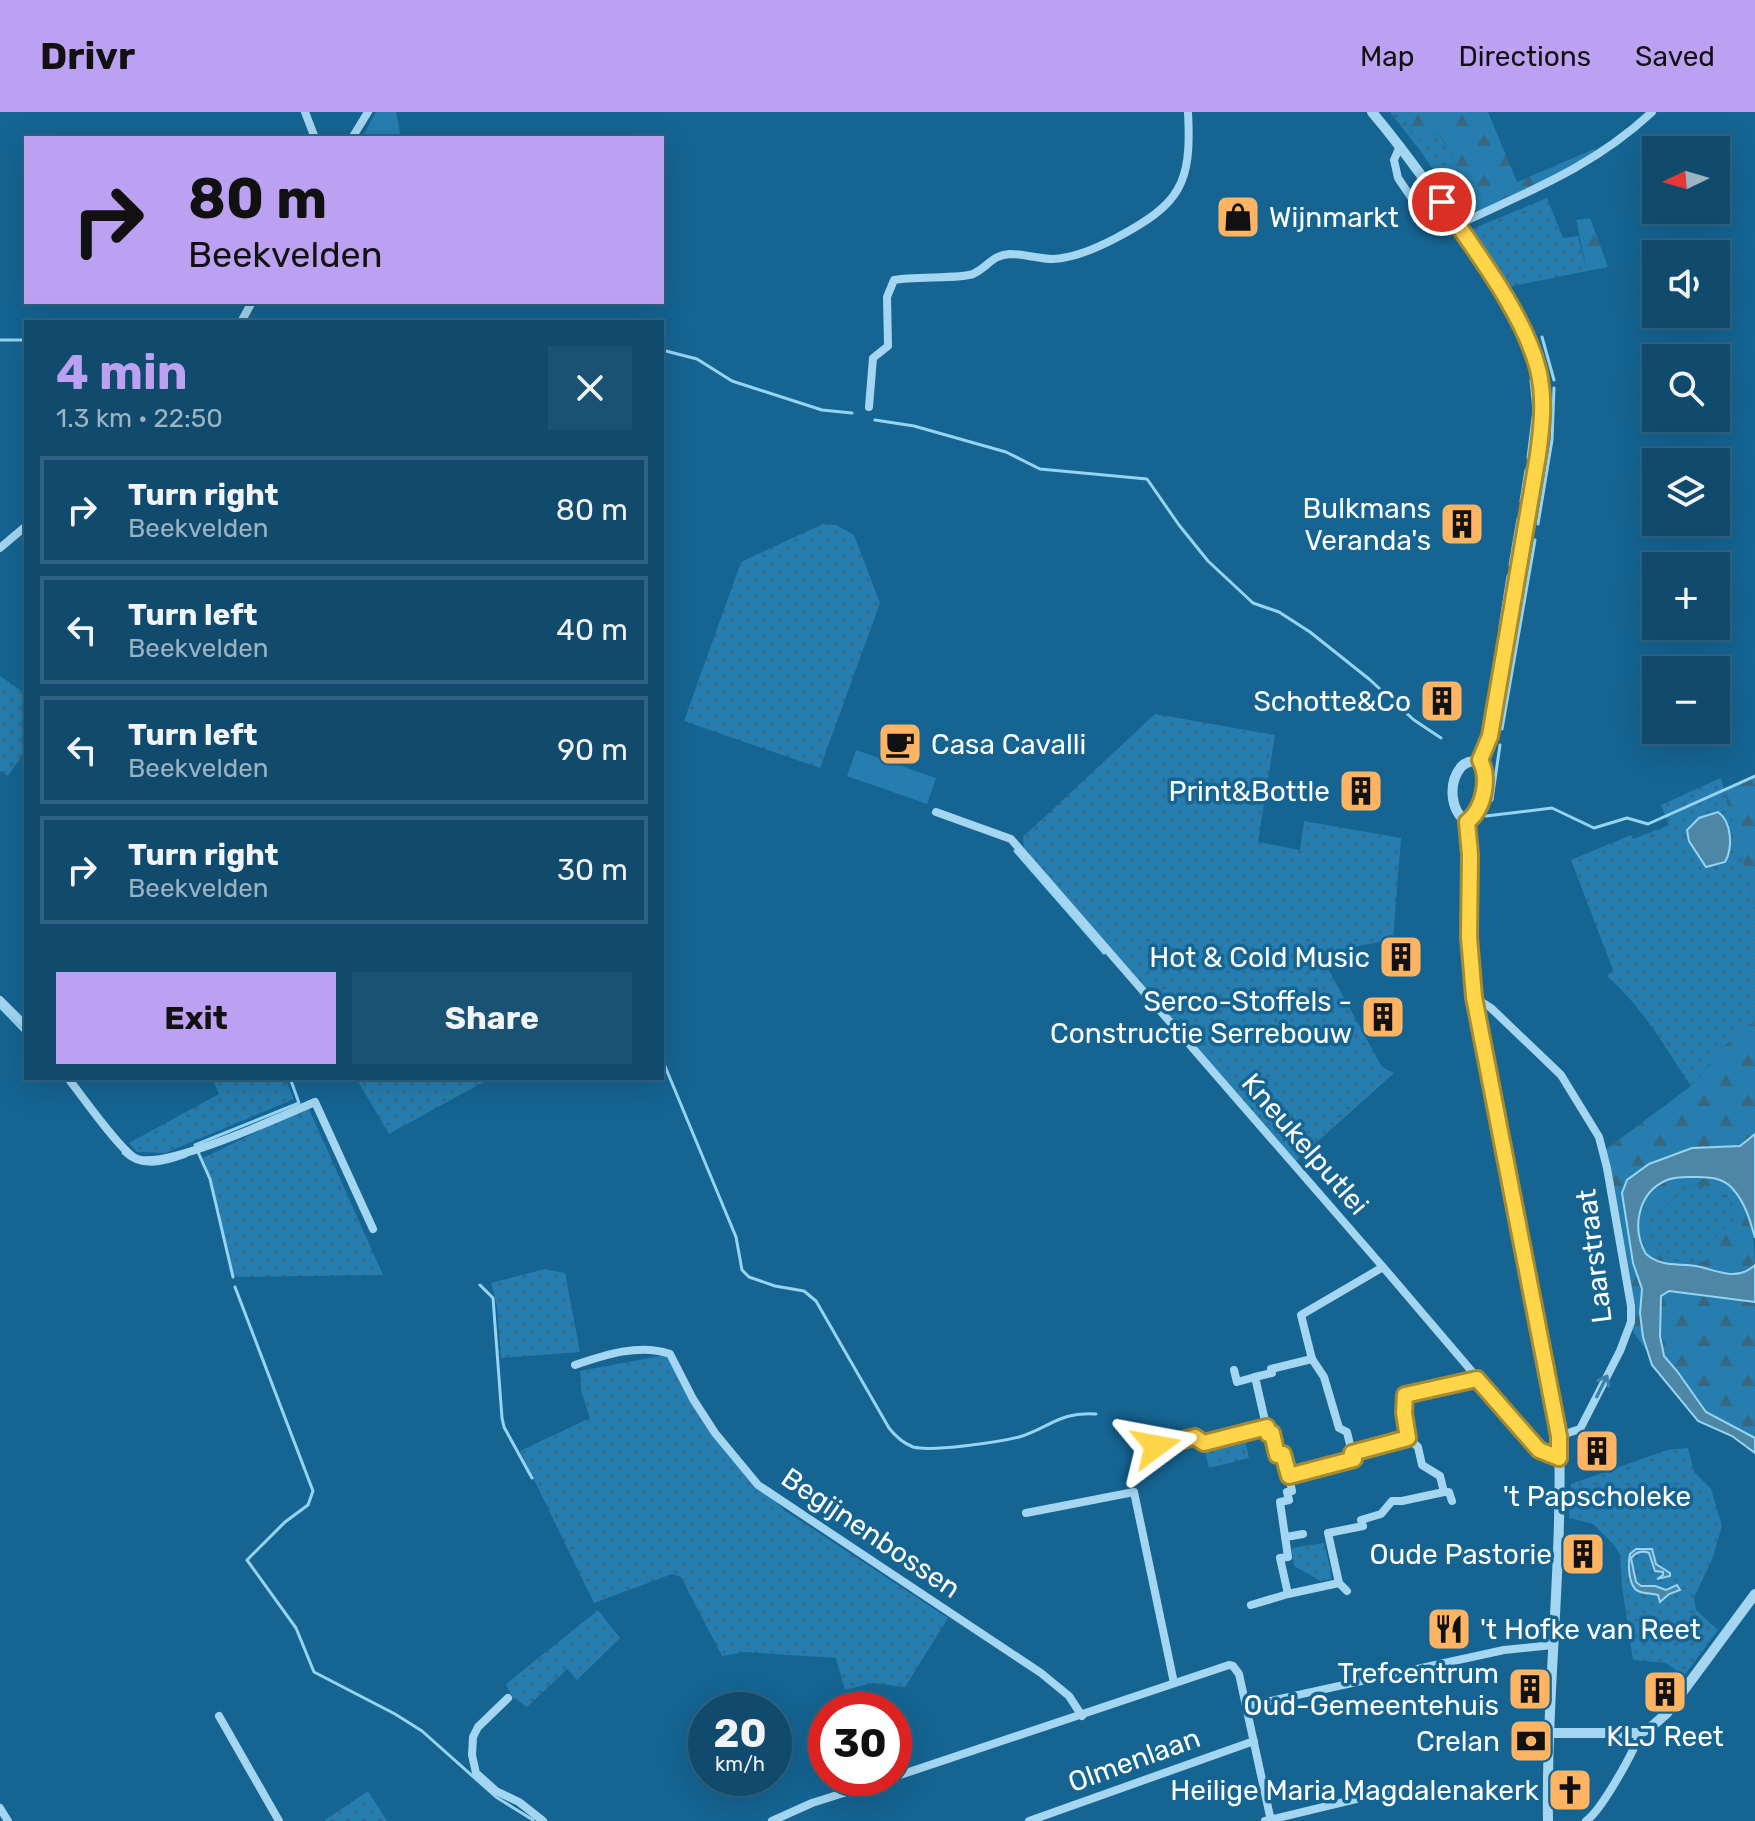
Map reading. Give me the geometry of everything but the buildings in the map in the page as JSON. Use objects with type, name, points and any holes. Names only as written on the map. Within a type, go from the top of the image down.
[{"type":"street","points":[[305,112],[314,136]]},
{"type":"street","points":[[353,136],[368,112]]},
{"type":"street","points":[[869,407],[873,358],[888,346],[887,297],[894,280],[972,275],[994,257],[1011,254],[1053,259],[1073,255],[1097,248],[1145,222],[1168,205],[1180,187],[1188,163],[1188,112]]},
{"type":"street","points":[[1372,112],[1457,225],[1518,320],[1538,370],[1543,415],[1490,736],[1480,760]]},
{"type":"street","points":[[1400,146],[1394,160],[1398,178],[1421,212],[1439,225],[1457,225],[1576,169],[1610,148],[1652,112]]},
{"type":"street","points":[[0,548],[24,528]]},
{"type":"street","points":[[1480,760],[1485,769],[1480,805],[1467,822],[1470,855],[1469,937],[1474,997],[1559,1436],[1560,1509],[1548,1821]]},
{"type":"street","points":[[1467,822],[1453,806],[1456,779],[1460,768],[1480,760]]},
{"type":"street","name":"Kneukelputlei","points":[[936,812],[1011,839],[1539,1450],[1559,1458]]},
{"type":"street","name":"Laarstraat","points":[[1474,997],[1491,1008],[1561,1075],[1599,1137],[1610,1182],[1631,1306],[1629,1330],[1580,1429],[1559,1436]]},
{"type":"street","points":[[0,1000],[24,1024]]},
{"type":"street","points":[[70,1080],[127,1151],[143,1160],[168,1158],[217,1142],[315,1102],[373,1229]]},
{"type":"street","points":[[1289,1476],[1354,1459],[1347,1432],[1339,1428],[1324,1377],[1312,1359],[1301,1315],[1383,1267]]},
{"type":"street","name":"Begijnenbossen","points":[[575,1365],[604,1356],[642,1350],[670,1354],[715,1433],[764,1489],[1041,1673],[1069,1696],[1082,1716]]},
{"type":"street","points":[[1234,1370],[1237,1382],[1272,1373],[1271,1369],[1312,1359]]},
{"type":"street","points":[[1255,1377],[1268,1434],[1272,1433],[1277,1455],[1283,1454],[1292,1491],[1287,1492],[1289,1500],[1280,1502],[1288,1557],[1280,1558],[1288,1594]]},
{"type":"street","points":[[1444,1492],[1440,1476],[1422,1465],[1418,1447],[1408,1438],[1405,1395],[1477,1379]]},
{"type":"street","points":[[1154,1436],[1156,1446],[1195,1437],[1204,1443],[1267,1427]]},
{"type":"street","points":[[1352,1453],[1408,1438]]},
{"type":"street","points":[[1026,1513],[1134,1492],[1174,1683]]},
{"type":"street","points":[[1317,1536],[1363,1526],[1361,1520],[1381,1514],[1392,1501],[1449,1492],[1452,1501]]},
{"type":"street","points":[[1328,1533],[1339,1583],[1347,1591]]},
{"type":"street","points":[[1286,1537],[1303,1534]]},
{"type":"street","points":[[1251,1605],[1339,1583]]},
{"type":"street","points":[[1549,1733],[1640,1733],[1650,1728],[1667,1713],[1755,1594]]},
{"type":"street","points":[[1247,1706],[1504,1650],[1553,1645]]},
{"type":"street","points":[[912,1771],[1082,1716],[1224,1665],[1233,1666],[1239,1674],[1268,1820],[1402,1788]]},
{"type":"street","points":[[508,1698],[478,1727],[473,1737],[472,1755],[476,1773],[496,1791],[519,1802],[543,1821]]},
{"type":"street","points":[[219,1716],[279,1821]]},
{"type":"street","points":[[1586,1821],[1602,1802],[1635,1748],[1640,1733]]},
{"type":"street","name":"Olmenlaan","points":[[1029,1821],[1254,1741]]},
{"type":"street","points":[[776,1820],[834,1796]]},
{"type":"street","points":[[0,1808],[8,1821]]},
{"type":"street","points":[[1596,1811],[1600,1821]]},
{"type":"green space","points":[[376,112],[396,112],[401,136],[363,136]]},
{"type":"green space","points":[[1390,112],[1400,112],[1417,141],[1439,133],[1480,211],[1465,218],[1422,153]]},
{"type":"green space","points":[[1400,112],[1488,112],[1517,182],[1594,149],[1598,155],[1480,211],[1439,133],[1417,141]]},
{"type":"green space","points":[[1547,198],[1563,238],[1578,236],[1587,271],[1508,287],[1472,229]]},
{"type":"green space","points":[[1590,218],[1608,267],[1587,271],[1576,220]]},
{"type":"green space","points":[[823,524],[836,525],[854,535],[880,603],[820,768],[684,721],[741,562]]},
{"type":"green space","points":[[0,676],[24,693],[24,753],[8,776],[0,771]]},
{"type":"green space","points":[[1155,714],[1275,735],[1258,842],[1300,850],[1304,821],[1401,838],[1393,939],[1320,954],[1382,1067],[1394,1073],[1295,1162],[1024,848],[1023,837]]},
{"type":"green space","points":[[856,750],[936,778],[927,804],[847,776]]},
{"type":"green space","points":[[1755,777],[1755,906],[1724,790]]},
{"type":"green space","points":[[1721,778],[1755,906],[1755,1022],[1738,1031],[1691,1086],[1643,1015],[1607,976],[1613,970],[1571,860],[1631,835],[1633,839],[1669,825],[1661,805]]},
{"type":"green space","points":[[1755,1022],[1755,1134],[1740,1146],[1693,1148],[1664,1158],[1627,1180],[1622,1193],[1633,1263],[1642,1289],[1643,1337],[1648,1353],[1632,1330],[1605,1150],[1691,1086],[1738,1031]]},
{"type":"green space","points":[[213,1080],[286,1080],[294,1099],[165,1153],[137,1152],[129,1143],[219,1094]]},
{"type":"green space","points":[[357,1080],[487,1080],[389,1134]]},
{"type":"green space","points":[[308,1107],[383,1275],[234,1277],[203,1158]]},
{"type":"green space","points":[[1706,1177],[1730,1186],[1739,1195],[1749,1217],[1755,1265],[1742,1273],[1729,1274],[1666,1263],[1646,1254],[1638,1229],[1639,1216],[1649,1195],[1669,1180]],"holes":[[[1684,1186],[1722,1193],[1731,1203],[1733,1211],[1733,1221],[1713,1238],[1712,1259],[1699,1262],[1674,1260],[1656,1248],[1651,1238],[1653,1211],[1668,1205]]]},
{"type":"green space","points":[[1684,1186],[1722,1193],[1731,1203],[1733,1211],[1733,1221],[1713,1238],[1713,1259],[1699,1262],[1674,1260],[1664,1255],[1651,1238],[1653,1211],[1668,1205]]},
{"type":"green space","points":[[545,1269],[565,1273],[580,1352],[501,1358],[497,1306],[491,1283]]},
{"type":"green space","points":[[1669,1291],[1755,1302],[1755,1438],[1706,1412],[1664,1356],[1660,1336],[1661,1296]]},
{"type":"green space","points":[[665,1355],[715,1435],[784,1510],[948,1618],[905,1687],[873,1683],[845,1690],[836,1658],[744,1652],[722,1656],[681,1577],[672,1574],[594,1603],[520,1451],[590,1418],[581,1390],[580,1371]]},
{"type":"green space","points":[[1241,1437],[1245,1439],[1249,1458],[1209,1468],[1204,1447]]},
{"type":"green space","points":[[1688,1448],[1694,1472],[1711,1489],[1722,1526],[1712,1560],[1694,1597],[1696,1610],[1718,1630],[1684,1676],[1666,1663],[1633,1660],[1620,1555],[1593,1524],[1569,1518],[1571,1484],[1667,1450]]},
{"type":"green space","points":[[1324,1543],[1331,1579],[1321,1581],[1294,1566],[1291,1548]]},
{"type":"green space","points":[[598,1610],[620,1638],[577,1680],[567,1669],[527,1707],[512,1697],[506,1684]]},
{"type":"green space","points":[[368,1791],[387,1821],[325,1821],[325,1820]]},
{"type":"shaded area","points":[[1718,812],[1726,822],[1730,836],[1729,850],[1725,862],[1706,867],[1689,841],[1687,830],[1699,818]]},
{"type":"shaded area","points":[[1755,1134],[1755,1238],[1737,1193],[1725,1182],[1711,1178],[1678,1177],[1657,1186],[1644,1202],[1638,1222],[1641,1244],[1646,1254],[1659,1262],[1729,1274],[1742,1273],[1755,1265],[1755,1302],[1669,1291],[1661,1296],[1660,1336],[1664,1356],[1706,1412],[1755,1438],[1755,1453],[1732,1436],[1698,1421],[1652,1365],[1643,1337],[1640,1313],[1642,1289],[1633,1263],[1622,1193],[1627,1180],[1649,1164],[1692,1148],[1740,1146]]},
{"type":"shaded area","points":[[1636,1549],[1652,1549],[1656,1564],[1670,1576],[1657,1579],[1663,1572],[1655,1571],[1649,1553],[1642,1552],[1631,1558],[1636,1582],[1641,1586],[1666,1590],[1677,1585],[1680,1590],[1660,1602],[1658,1595],[1635,1588],[1629,1563],[1630,1554]]},
{"type":"waterway","points":[[1542,337],[1554,380]]},
{"type":"waterway","points":[[0,340],[24,340]]},
{"type":"waterway","points":[[664,351],[697,359],[732,381],[822,410],[852,413]]},
{"type":"waterway","points":[[1528,458],[1534,410],[1531,380]]},
{"type":"waterway","points":[[1538,524],[1552,440],[1554,388]]},
{"type":"waterway","points":[[875,420],[914,426],[1006,452],[1040,469],[1147,479],[1208,561],[1253,603],[1279,612],[1310,632],[1414,720],[1441,738]]},
{"type":"waterway","points":[[1521,501],[1526,470]]},
{"type":"waterway","points":[[1510,565],[1518,519]]},
{"type":"waterway","points":[[1502,729],[1535,540]]},
{"type":"waterway","points":[[1500,627],[1508,576]]},
{"type":"waterway","points":[[1492,800],[1500,745]]},
{"type":"waterway","points":[[1486,816],[1552,808],[1594,828],[1627,818],[1648,824],[1755,776]]},
{"type":"waterway","points":[[1015,851],[1104,953]]},
{"type":"waterway","points":[[0,1007],[24,1032]]},
{"type":"waterway","points":[[664,1064],[736,1237],[742,1270],[749,1277],[775,1286],[804,1291],[816,1301],[889,1428],[900,1439],[913,1447],[922,1448],[982,1444],[1019,1437],[1073,1415],[1096,1414]]},
{"type":"waterway","points":[[195,1145],[299,1103],[291,1080]]},
{"type":"waterway","points":[[198,1152],[210,1179],[233,1277]]},
{"type":"waterway","points":[[123,1153],[145,1164],[186,1156]]},
{"type":"waterway","points":[[480,1285],[493,1298],[504,1427],[532,1478]]},
{"type":"waterway","points":[[235,1287],[313,1491],[308,1505],[285,1522],[247,1560],[296,1628],[314,1672],[422,1731],[496,1797],[533,1820]]},
{"type":"place","name":"Wijnmarkt","points":[[1238,217]]},
{"type":"place","name":"Bulkmans Veranda's","points":[[1462,524]]},
{"type":"place","name":"Schotte&Co","points":[[1442,701]]},
{"type":"place","name":"Casa Cavalli","points":[[900,744]]},
{"type":"place","name":"Print&Bottle","points":[[1361,791]]},
{"type":"place","name":"Hot & Cold Music","points":[[1401,957]]},
{"type":"place","name":"Serco-Stoffels - Constructie Serrebouw","points":[[1383,1017]]},
{"type":"place","name":"'t Papscholeke","points":[[1597,1451]]},
{"type":"place","name":"Oude Pastorie","points":[[1583,1554]]},
{"type":"place","name":"'t Hofke van Reet","points":[[1449,1629]]},
{"type":"place","name":"Trefcentrum Oud-Gemeentehuis","points":[[1530,1689]]},
{"type":"place","name":"KLJ Reet","points":[[1665,1692]]},
{"type":"place","name":"Crelan","points":[[1531,1741]]},
{"type":"place","name":"Heilige Maria Magdalenakerk","points":[[1570,1790]]},
{"type":"route","points":[[1156,1446],[1195,1437],[1204,1443],[1267,1427],[1268,1434],[1272,1433],[1277,1455],[1283,1454],[1289,1476],[1354,1459],[1352,1453],[1408,1438],[1405,1395],[1477,1379],[1539,1450],[1559,1458],[1559,1436],[1474,997],[1468,913],[1470,867],[1467,822],[1477,812],[1483,788],[1485,769],[1480,760],[1490,736],[1538,455],[1543,415],[1541,390],[1538,370],[1518,320],[1442,202]]}]
